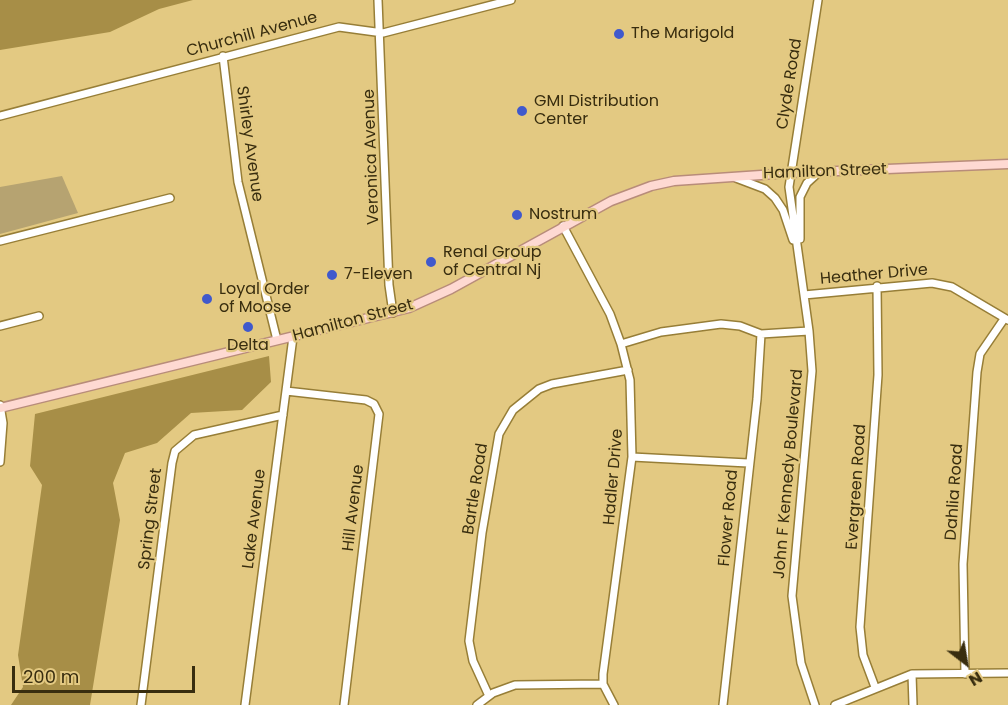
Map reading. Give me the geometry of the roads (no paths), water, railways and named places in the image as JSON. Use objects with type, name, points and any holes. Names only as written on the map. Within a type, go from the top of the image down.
[{"type":"main road","name":"Hamilton Street","points":[[0,407],[393,313],[444,293],[610,201],[651,186],[674,181],[790,172],[818,174],[1008,164]]},
{"type":"street","name":"Veronica Avenue","points":[[378,0],[389,285],[393,313]]},
{"type":"street","name":"Churchill Avenue","points":[[0,116],[339,27],[380,33],[511,0]]},
{"type":"street","name":"Clyde Road","points":[[790,172],[818,0]]},
{"type":"street","name":"Shirley Avenue","points":[[223,56],[238,182],[277,340]]},
{"type":"street","name":"John F Kennedy Boulevard","points":[[790,172],[790,201],[809,331],[811,399],[804,447],[792,596],[796,640],[815,705]]},
{"type":"street","points":[[800,263],[800,197],[807,183],[818,174]]},
{"type":"street","points":[[734,177],[765,189],[775,198],[783,210],[800,263]]},
{"type":"street","points":[[0,241],[170,198]]},
{"type":"street","name":"Hadler Drive","points":[[563,226],[599,289],[621,344],[628,370],[632,457],[603,684]]},
{"type":"street","name":"Heather Drive","points":[[804,295],[877,286],[932,283],[943,285],[978,302],[1006,320]]},
{"type":"street","name":"Evergreen Road","points":[[875,687],[863,655],[860,627],[878,375],[877,286]]},
{"type":"street","points":[[0,327],[39,316]]},
{"type":"street","name":"Dahlia Road","points":[[965,674],[963,564],[977,372],[980,354],[1006,320]]},
{"type":"street","points":[[621,344],[661,332],[721,324],[740,326],[761,334],[809,331]]},
{"type":"street","name":"Flower Road","points":[[723,705],[748,463],[757,399],[761,334]]},
{"type":"street","name":"Lake Avenue","points":[[245,705],[293,337]]},
{"type":"street","name":"Bartle Road","points":[[489,696],[473,661],[469,641],[482,533],[499,434],[513,410],[539,389],[552,384],[628,370]]},
{"type":"street","name":"Hill Avenue","points":[[286,391],[366,400],[374,404],[379,414],[344,705]]},
{"type":"street","points":[[0,407],[3,423],[0,462]]},
{"type":"street","name":"Spring Street","points":[[141,705],[175,451],[194,435],[283,415]]},
{"type":"street","points":[[632,457],[748,463]]},
{"type":"street","points":[[835,705],[912,674],[1008,673]]},
{"type":"street","points":[[912,674],[913,705]]},
{"type":"street","points":[[477,705],[507,687],[529,683],[603,684],[614,705]]},
{"type":"place","name":"The Marigold","points":[[619,34]]},
{"type":"place","name":"GMI Distribution Center","points":[[522,111]]},
{"type":"place","name":"Nostrum","points":[[517,215]]},
{"type":"place","name":"Renal Group of Central Nj","points":[[431,262]]},
{"type":"place","name":"7-Eleven","points":[[332,275]]},
{"type":"place","name":"Loyal Order of Moose","points":[[207,299]]},
{"type":"place","name":"Delta","points":[[248,327]]}]
